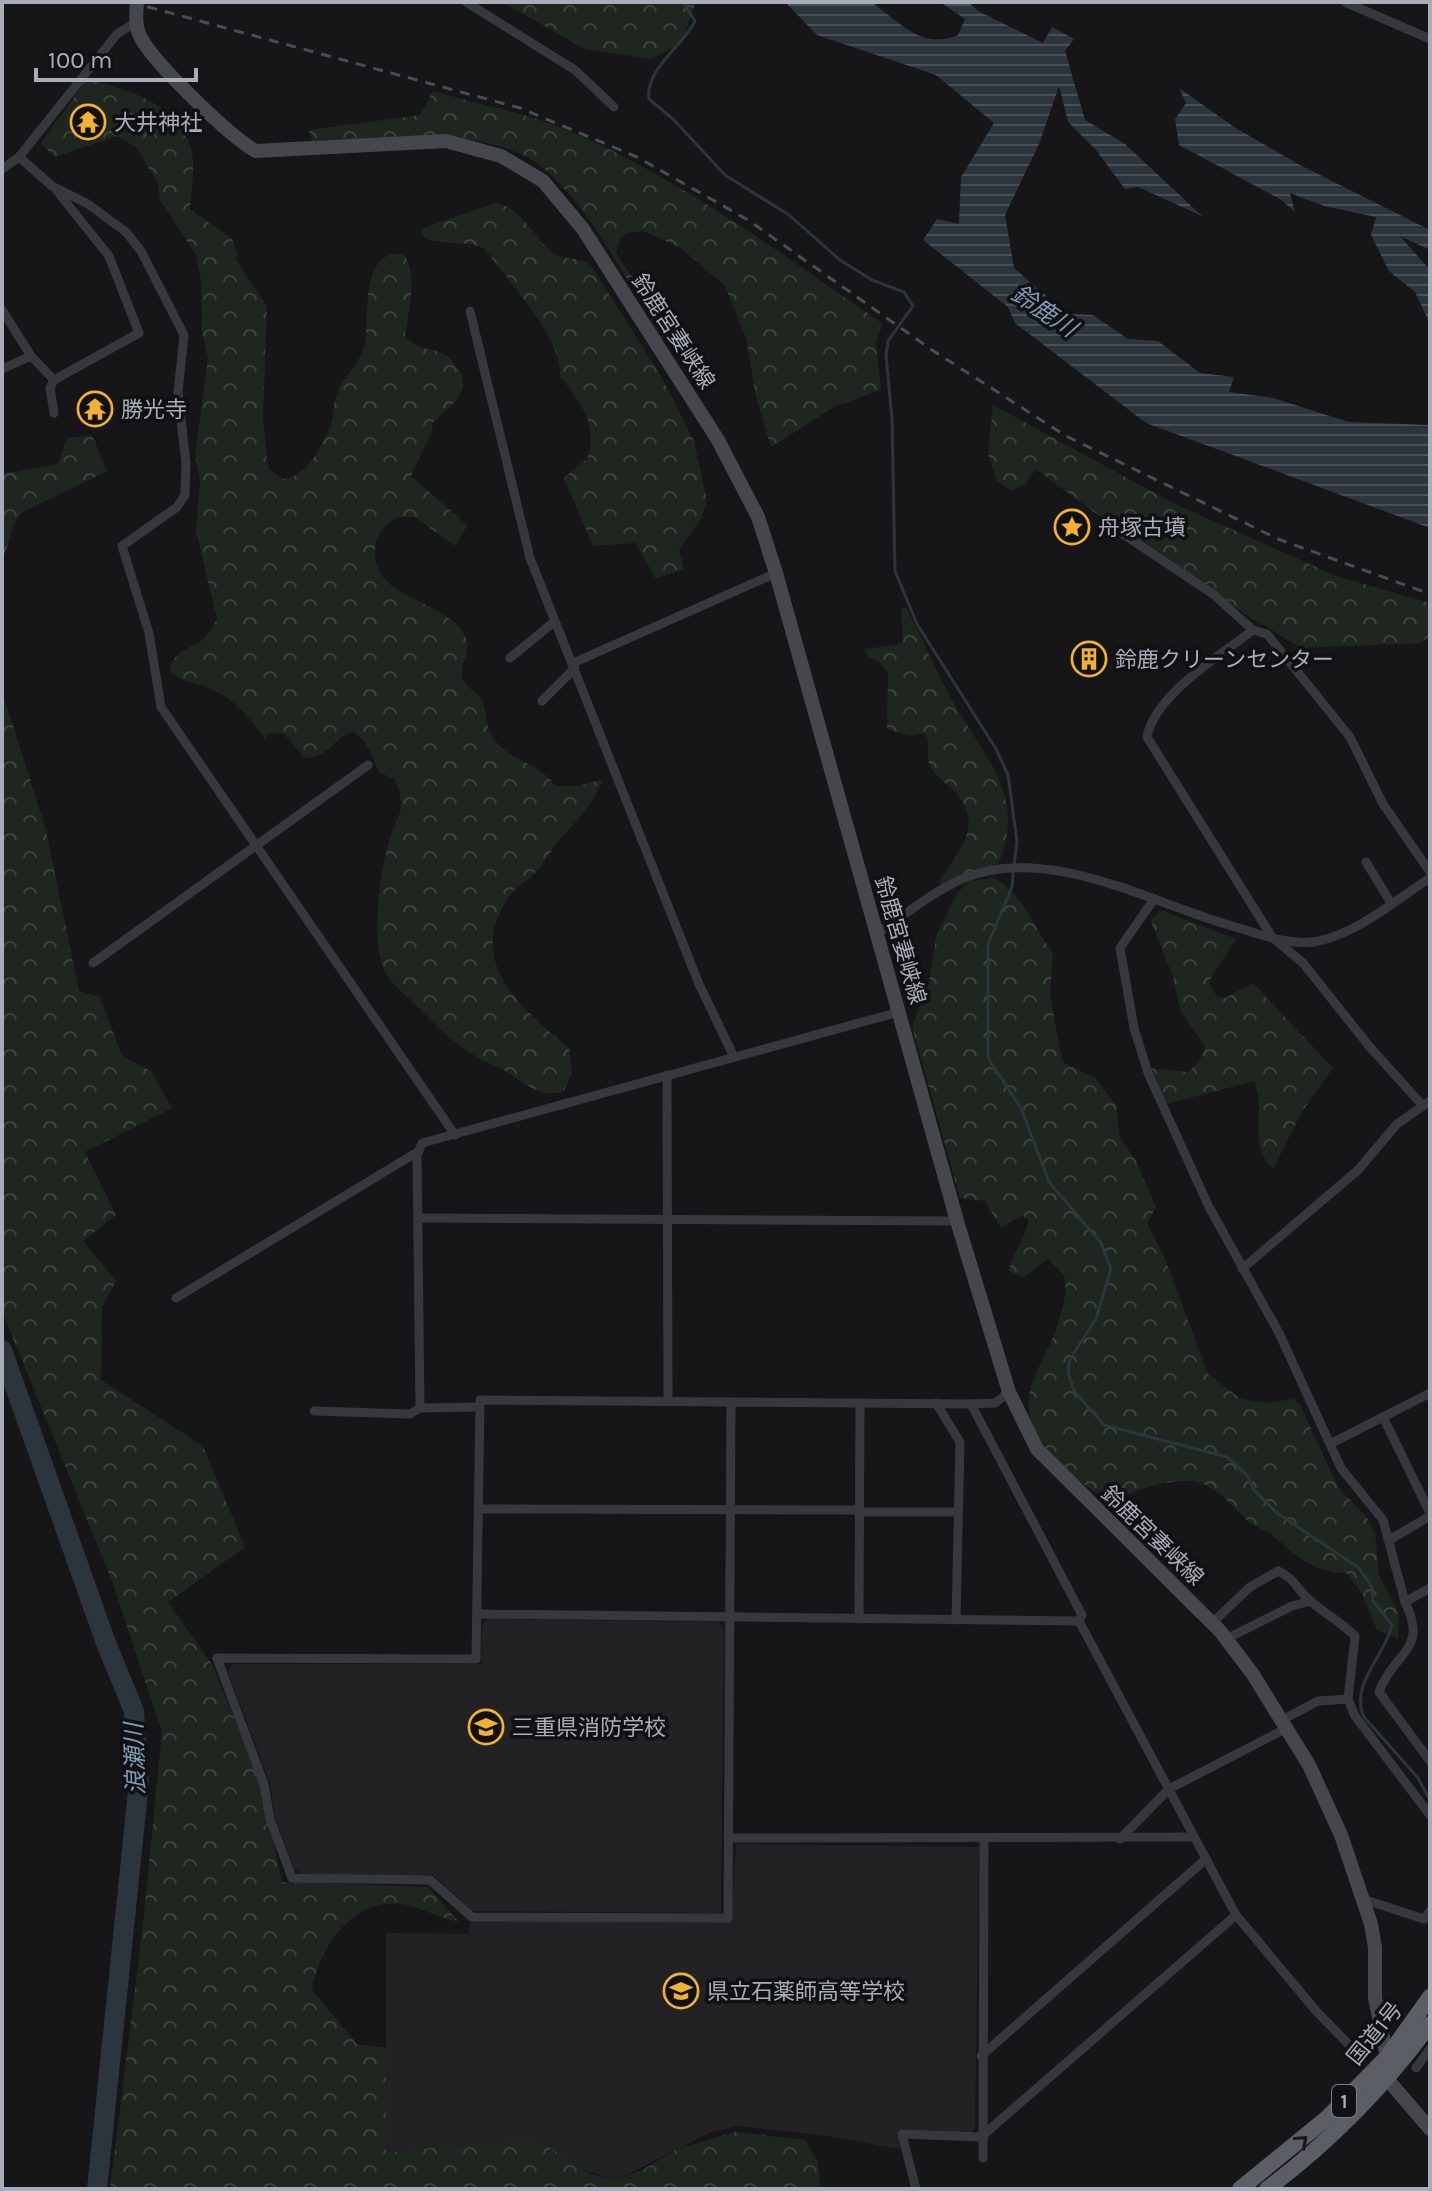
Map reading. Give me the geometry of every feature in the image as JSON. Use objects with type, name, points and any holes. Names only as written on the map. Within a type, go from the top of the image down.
[{"type":"highway","name":"国道1号","points":[[1240,2189],[1295,2148],[1387,2057],[1430,1997]]},
{"type":"highway","name":"国道1号","points":[[1267,2189],[1339,2131],[1388,2080],[1430,2024]]},
{"type":"main road","points":[[136,22],[137,2]]},
{"type":"main road","name":"鈴鹿宮妻峡線","points":[[136,22],[142,41],[213,116],[256,151],[446,141],[501,156],[543,181],[583,229],[723,449],[758,517],[776,573],[957,1221],[1009,1392],[1037,1449],[1226,1639],[1284,1724],[1327,1800],[1374,1936],[1375,1998],[1387,2057],[1388,2080]]},
{"type":"main road","points":[[1388,2080],[1430,2129]]},
{"type":"street","points":[[466,2],[575,70],[614,107]]},
{"type":"street","points":[[1345,2],[1430,39]]},
{"type":"street","points":[[2,169],[19,157],[117,34],[136,22]]},
{"type":"street","points":[[19,157],[52,186],[109,256],[139,333],[54,380],[50,388],[54,413]]},
{"type":"street","points":[[52,186],[88,204],[126,232],[141,251],[184,335],[178,392],[186,464],[185,495],[177,507],[122,546],[149,633],[161,707],[455,1135]]},
{"type":"street","points":[[2,310],[31,356],[54,380]]},
{"type":"street","points":[[470,311],[530,558],[699,984],[734,1057]]},
{"type":"street","points":[[2,369],[31,356]]},
{"type":"street","points":[[877,934],[962,879],[1002,871],[1027,870],[1108,881],[1197,917],[1272,937],[1305,942],[1333,937],[1391,903],[1430,875],[1383,804],[1350,737],[1267,634],[1253,630],[1213,594],[1114,528]]},
{"type":"street","points":[[542,701],[574,666],[776,573]]},
{"type":"street","points":[[510,658],[554,622]]},
{"type":"street","points":[[1242,1269],[1358,1170],[1397,1124],[1427,1103],[1369,1046],[1303,963],[1272,937],[1147,737],[1169,695],[1253,630]]},
{"type":"street","points":[[93,963],[368,765]]},
{"type":"street","points":[[1366,862],[1391,903]]},
{"type":"street","points":[[1154,899],[1123,938],[1120,948],[1134,1028],[1159,1102],[1242,1269],[1279,1333],[1330,1444],[1349,1479],[1383,1520],[1391,1539],[1395,1570],[1415,1624],[1414,1636],[1379,1692],[1430,1761]]},
{"type":"street","points":[[420,1408],[418,1218],[419,1151],[422,1143],[899,1012]]},
{"type":"street","points":[[667,1075],[668,1401]]},
{"type":"street","points":[[176,1298],[419,1151]]},
{"type":"street","points":[[418,1218],[957,1221]]},
{"type":"street","points":[[731,1403],[728,1918],[472,1917],[430,1880],[292,1878],[270,1819],[264,1784],[217,1658],[476,1659],[480,1400],[971,1404],[995,1403],[1009,1392]]},
{"type":"street","points":[[1330,1444],[1430,1393]]},
{"type":"street","points":[[859,1619],[860,1403]]},
{"type":"street","points":[[936,1403],[960,1442],[956,1620]]},
{"type":"street","points":[[971,1404],[1082,1615],[1079,1621]]},
{"type":"street","points":[[314,1411],[410,1414],[420,1408],[479,1407]]},
{"type":"street","points":[[1383,1417],[1430,1514],[1391,1539]]},
{"type":"street","points":[[479,1509],[958,1512]]},
{"type":"street","points":[[1212,1623],[1250,1587],[1278,1571],[1289,1577],[1311,1601],[1355,1636],[1348,1699],[1359,1724],[1430,1815]]},
{"type":"street","points":[[1405,1602],[1430,1588]]},
{"type":"street","points":[[1226,1639],[1292,1606],[1311,1601]]},
{"type":"street","points":[[477,1614],[1079,1621]]},
{"type":"street","points":[[1079,1621],[1236,1915],[1307,2000],[1363,2059]]},
{"type":"street","points":[[1120,1839],[1169,1789],[1284,1724],[1318,1701],[1348,1699]]},
{"type":"street","points":[[728,1838],[1194,1837]]},
{"type":"street","points":[[983,2158],[984,1839]]},
{"type":"street","points":[[981,2056],[1206,1859]]},
{"type":"street","points":[[1363,1899],[1413,1918],[1424,1919],[1430,1911]]},
{"type":"street","points":[[916,2189],[902,2134],[981,2137],[1236,1915]]},
{"type":"street","points":[[1416,2068],[1430,2049]]},
{"type":"shaded area","name":"三重県消防学校","points":[[488,1619],[718,1622],[724,1627],[721,1913],[472,1911],[433,1875],[375,1877],[301,1873],[294,1869],[275,1817],[270,1783],[228,1672],[233,1664],[481,1664],[482,1624]]},
{"type":"shaded area","name":"県立石薬師高等学校","points":[[736,1844],[979,1847],[975,2129],[971,2133],[898,2130],[900,2149],[822,2135],[736,2126],[709,2133],[617,2180],[499,2145],[465,2144],[386,2154],[386,1933],[469,1934],[470,1922],[731,1922]]},
{"type":"green space","points":[[502,2],[696,2],[681,44],[651,59],[585,49]]},
{"type":"green space","points":[[87,79],[120,88],[152,102],[177,123],[192,153],[190,209],[232,239],[238,256],[235,258],[267,306],[263,419],[269,469],[283,479],[291,477],[306,467],[323,443],[338,391],[363,350],[373,272],[390,255],[404,254],[411,273],[405,336],[418,346],[446,355],[462,375],[462,391],[433,422],[432,431],[411,476],[467,525],[456,546],[414,517],[398,517],[379,534],[375,550],[377,567],[397,589],[442,613],[455,622],[464,634],[467,650],[463,679],[481,699],[491,734],[501,747],[542,772],[555,786],[579,786],[603,779],[590,803],[539,869],[512,893],[498,917],[493,939],[495,960],[503,980],[532,1016],[569,1048],[572,1073],[564,1091],[545,1093],[536,1090],[472,1054],[443,1032],[386,975],[378,941],[378,906],[386,855],[401,800],[395,779],[380,773],[365,742],[354,732],[342,737],[320,755],[305,758],[284,734],[268,733],[265,739],[234,703],[170,671],[177,655],[204,639],[217,619],[196,531],[200,480],[195,455],[208,358],[202,332],[201,281],[196,255],[160,200],[158,184],[137,148],[117,136],[54,157],[41,143]]},
{"type":"green space","points":[[433,91],[525,116],[579,135],[697,198],[772,247],[883,324],[876,341],[881,390],[834,407],[771,447],[756,397],[746,338],[725,286],[681,248],[643,231],[627,233],[620,239],[616,253],[669,332],[663,340],[581,209],[540,166],[519,153],[470,140],[444,138],[312,141],[309,130],[420,115]]},
{"type":"green space","points":[[496,203],[520,217],[554,254],[590,264],[661,376],[694,441],[707,501],[702,517],[679,550],[684,570],[655,578],[636,543],[593,546],[564,478],[587,459],[591,435],[589,425],[586,414],[560,376],[558,360],[543,327],[485,249],[422,236],[423,228]]},
{"type":"green space","points":[[993,405],[1173,503],[1336,576],[1430,603],[1430,636],[1420,643],[1301,648],[1161,562],[1036,469],[1026,483],[1012,491],[997,481],[988,453]]},
{"type":"green space","points":[[92,435],[107,471],[21,513],[13,527],[2,564],[2,474],[58,464],[67,438]]},
{"type":"green space","points":[[906,607],[953,702],[998,778],[1008,818],[1006,840],[998,865],[943,888],[939,882],[960,850],[968,829],[965,806],[954,790],[931,768],[925,733],[909,736],[887,729],[888,673],[878,661],[868,658],[865,649],[897,645],[903,641],[901,608]]},
{"type":"green space","points":[[2,691],[46,830],[79,991],[100,997],[122,1056],[151,1071],[172,1108],[85,1152],[116,1215],[83,1241],[116,1281],[102,1307],[101,1380],[203,1446],[245,1547],[168,1602],[213,1666],[261,1785],[282,1882],[428,1887],[459,1922],[407,1905],[371,1907],[343,1926],[332,1940],[316,1973],[312,1990],[357,2044],[386,2048],[386,2153],[465,2144],[533,2142],[550,2148],[590,2174],[617,2180],[644,2169],[677,2149],[735,2132],[805,2140],[818,2162],[820,2189],[110,2189],[142,1934],[162,1732],[112,1581],[2,1311]]},
{"type":"green space","points":[[994,878],[1020,901],[1053,953],[1050,994],[1061,1055],[1064,1063],[1095,1078],[1116,1105],[1120,1138],[1135,1159],[1156,1207],[1147,1223],[1166,1261],[1208,1374],[1241,1399],[1267,1403],[1292,1399],[1299,1403],[1338,1487],[1367,1518],[1375,1533],[1379,1575],[1399,1614],[1398,1639],[1377,1630],[1361,1592],[1346,1573],[1324,1570],[1305,1561],[1271,1534],[1254,1526],[1207,1486],[1189,1481],[1168,1482],[1110,1501],[1069,1472],[1044,1446],[1035,1431],[1029,1399],[1037,1371],[1060,1318],[1065,1293],[1064,1275],[1048,1259],[1023,1278],[1009,1271],[1028,1220],[1022,1215],[1001,1228],[985,1201],[960,1198],[912,1027],[929,983],[936,936],[957,893],[969,881]]},
{"type":"green space","points":[[1160,910],[1236,939],[1209,981],[1217,997],[1225,998],[1253,983],[1333,1068],[1301,1113],[1273,1169],[1260,1149],[1259,1104],[1254,1081],[1167,1104],[1149,1068],[1188,1072],[1200,1060],[1205,1046],[1180,1010],[1173,977],[1151,921]]},
{"type":"water","name":"鈴鹿川","points":[[785,2],[871,2],[911,32],[922,37],[945,39],[958,35],[965,19],[940,2],[968,2],[978,11],[1043,43],[1052,27],[1074,39],[1065,51],[1085,120],[1125,144],[1202,216],[1138,187],[1125,189],[1096,150],[1068,122],[1059,86],[1039,144],[1005,215],[1014,268],[1067,314],[1093,315],[1128,339],[1158,341],[1200,373],[1234,377],[1229,392],[1273,398],[1349,422],[1430,425],[1430,528],[1146,423],[1015,323],[1008,307],[923,240],[937,219],[959,224],[961,177],[994,123],[936,75],[817,35]]},
{"type":"water","points":[[1179,88],[1234,127],[1298,164],[1430,230],[1430,250],[1400,236],[1430,270],[1430,324],[1415,292],[1389,271],[1371,235],[1376,217],[1324,206],[1290,193],[1295,212],[1280,199],[1179,145],[1175,119],[1186,103]]},
{"type":"waterway","points":[[683,2],[695,21],[653,78],[649,99],[673,119],[725,175],[789,215],[840,260],[872,280],[904,292],[913,306],[888,341],[886,355],[892,419],[895,571],[917,624],[996,749],[1008,775],[1017,842],[1014,865]]},
{"type":"waterway","points":[[1013,873],[1012,887],[988,944],[988,1058],[1021,1108],[1049,1182],[1101,1243],[1111,1269],[1096,1319],[1070,1359],[1068,1372],[1074,1391],[1104,1425],[1227,1457],[1247,1475],[1254,1490],[1277,1513],[1359,1568],[1372,1587],[1373,1601],[1392,1625],[1364,1682],[1361,1693],[1364,1717],[1418,1778],[1430,1800]]},
{"type":"waterway","name":"浪瀬川","points":[[2,1350],[106,1643],[134,1711],[139,1782],[97,2189]]},
{"type":"railway","points":[[130,2],[520,108],[637,157],[748,220],[932,350],[1066,436],[1278,539],[1430,594]]},
{"type":"place","name":"大井神社","points":[[88,122]]},
{"type":"place","name":"勝光寺","points":[[95,409]]},
{"type":"place","name":"舟塚古墳","points":[[1072,527]]},
{"type":"place","name":"鈴鹿クリーンセンター","points":[[1089,659]]},
{"type":"place","name":"三重県消防学校","points":[[486,1727]]},
{"type":"place","name":"県立石薬師高等学校","points":[[681,1991]]}]
